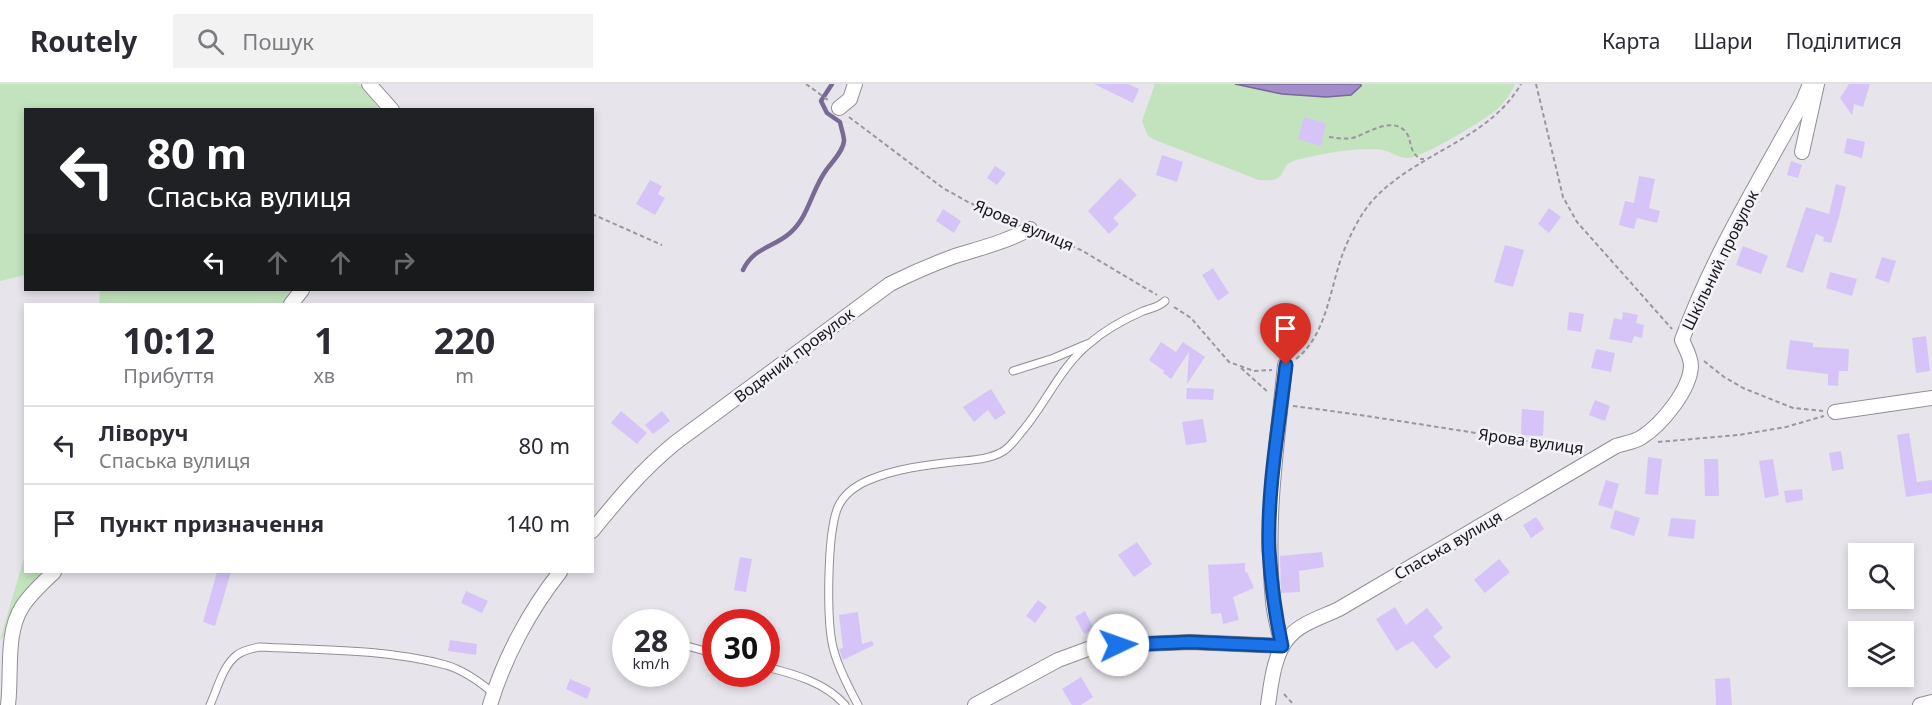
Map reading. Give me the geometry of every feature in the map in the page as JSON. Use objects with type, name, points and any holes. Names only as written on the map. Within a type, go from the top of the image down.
[{"type":"street","points":[[369,84],[390,108]]},
{"type":"street","points":[[835,105],[850,99],[855,84]]},
{"type":"street","name":"Шкільний провулок","points":[[1616,446],[1640,438],[1657,425],[1676,401],[1689,379],[1691,363],[1682,340],[1711,273],[1810,84]]},
{"type":"street","points":[[1802,152],[1817,84]]},
{"type":"street","name":"Водяний провулок","points":[[594,529],[647,466],[890,284],[946,260],[1009,240],[1030,229]]},
{"type":"street","points":[[292,303],[301,291]]},
{"type":"street","points":[[1268,705],[1282,646],[1273,603],[1269,548],[1271,497],[1286,365]]},
{"type":"street","points":[[1835,412],[1932,398]]},
{"type":"street","name":"Спаська вулиця","points":[[1282,646],[1289,636],[1303,626],[1339,609],[1616,446]]},
{"type":"street","points":[[8,705],[16,619],[28,598],[53,573]]},
{"type":"street","points":[[491,699],[520,635],[559,573]]},
{"type":"street","points":[[975,705],[1058,660],[1096,646],[1190,642],[1282,646]]},
{"type":"street","points":[[1920,705],[1932,702]]},
{"type":"lane","points":[[858,705],[837,662],[831,636],[830,564],[836,516],[843,499],[859,485],[891,472],[918,466],[981,459],[1002,453],[1032,420],[1071,362],[1090,343],[1122,321],[1159,306],[1165,301]]},
{"type":"lane","points":[[1012,371],[1090,343]]},
{"type":"lane","points":[[210,705],[228,665],[236,655],[259,647],[378,653],[448,666],[482,683],[491,699]]},
{"type":"lane","points":[[780,672],[820,685],[835,694],[845,705]]},
{"type":"path","name":"Ярова вулиця","points":[[806,84],[943,188],[968,202],[1081,250],[1122,272],[1191,318],[1229,362],[1240,367],[1281,404],[1587,450]]},
{"type":"path","points":[[1240,367],[1254,371],[1268,370],[1286,365],[1303,354],[1315,337],[1331,295],[1343,253],[1356,225],[1372,201],[1395,180],[1491,120],[1507,105],[1521,84]]},
{"type":"path","points":[[1536,84],[1563,197],[1569,210],[1577,222],[1682,340]]},
{"type":"path","points":[[1329,137],[1343,139],[1356,137],[1377,128],[1399,127],[1405,132],[1413,154],[1420,159],[1428,158]]},
{"type":"path","points":[[594,215],[662,245]]},
{"type":"path","points":[[1703,360],[1743,388],[1793,408],[1835,412]]},
{"type":"path","points":[[1652,442],[1738,435],[1786,427],[1835,412]]},
{"type":"green space","points":[[0,84],[357,84],[363,87],[378,108],[24,108],[24,275],[0,281]]},
{"type":"green space","points":[[1155,84],[1515,84],[1496,110],[1427,152],[1408,158],[1376,149],[1324,154],[1291,162],[1278,178],[1273,180],[1259,180],[1148,136],[1142,121]]},
{"type":"green space","points":[[100,291],[307,291],[295,303],[99,303]]},
{"type":"green space","points":[[24,558],[24,573],[59,573],[0,640]]},
{"type":"shaded area","points":[[1235,84],[1361,84],[1361,86],[1351,95],[1326,97],[1282,94]]},
{"type":"building","points":[[1094,84],[1128,84],[1139,89],[1133,103]]},
{"type":"building","points":[[1849,84],[1870,84],[1863,107],[1854,104],[1852,115],[1840,98]]},
{"type":"building","points":[[1304,117],[1326,123],[1321,146],[1298,139]]},
{"type":"building","points":[[1847,138],[1865,142],[1862,158],[1844,153]]},
{"type":"building","points":[[1162,155],[1183,162],[1177,182],[1156,175]]},
{"type":"building","points":[[1791,161],[1802,165],[1798,178],[1787,175]]},
{"type":"building","points":[[995,166],[1006,173],[997,185],[987,178]]},
{"type":"building","points":[[1639,176],[1655,179],[1649,208],[1660,211],[1657,223],[1637,218],[1634,229],[1619,225],[1625,201],[1634,203]]},
{"type":"building","points":[[1120,178],[1137,195],[1113,218],[1119,224],[1109,234],[1088,211]]},
{"type":"building","points":[[650,180],[662,186],[658,194],[665,198],[655,215],[636,204]]},
{"type":"building","points":[[1836,184],[1846,187],[1831,243],[1823,241],[1824,237],[1816,234],[1803,273],[1786,267],[1806,207],[1829,214]]},
{"type":"building","points":[[1549,208],[1561,217],[1549,233],[1538,224]]},
{"type":"building","points":[[943,209],[961,221],[954,233],[936,221]]},
{"type":"building","points":[[1505,245],[1524,250],[1513,287],[1494,282]]},
{"type":"building","points":[[1743,246],[1768,256],[1761,274],[1736,265]]},
{"type":"building","points":[[1882,257],[1896,261],[1889,283],[1875,278]]},
{"type":"building","points":[[1213,268],[1229,293],[1218,301],[1202,275]]},
{"type":"building","points":[[1830,272],[1857,279],[1852,296],[1826,288]]},
{"type":"building","points":[[1569,312],[1584,314],[1581,332],[1567,330]]},
{"type":"building","points":[[1623,312],[1638,315],[1636,323],[1644,325],[1642,338],[1634,336],[1632,343],[1609,339],[1614,318],[1622,320]]},
{"type":"building","points":[[1926,336],[1930,371],[1916,373],[1912,338]]},
{"type":"building","points":[[1790,340],[1813,343],[1813,347],[1849,349],[1848,371],[1839,371],[1838,386],[1828,385],[1828,374],[1786,369]]},
{"type":"building","points":[[1161,342],[1176,352],[1183,342],[1205,357],[1187,384],[1189,352],[1171,379],[1149,360]]},
{"type":"building","points":[[1596,349],[1615,353],[1611,372],[1591,368]]},
{"type":"building","points":[[1187,388],[1214,389],[1213,400],[1186,399]]},
{"type":"building","points":[[991,389],[1006,413],[995,420],[988,410],[974,422],[963,407]]},
{"type":"building","points":[[1595,400],[1610,406],[1605,421],[1589,415]]},
{"type":"building","points":[[1522,409],[1544,411],[1543,436],[1521,435]]},
{"type":"building","points":[[621,411],[647,433],[637,444],[611,423]]},
{"type":"building","points":[[662,411],[670,421],[653,434],[645,425]]},
{"type":"building","points":[[1203,419],[1207,442],[1186,445],[1182,422]]},
{"type":"building","points":[[1909,433],[1917,482],[1932,480],[1932,493],[1906,497],[1897,435]]},
{"type":"building","points":[[1841,451],[1844,469],[1832,471],[1829,453]]},
{"type":"building","points":[[1648,457],[1662,459],[1658,495],[1645,494]]},
{"type":"building","points":[[1704,459],[1718,459],[1719,496],[1705,496]]},
{"type":"building","points":[[1773,459],[1779,495],[1765,498],[1759,461]]},
{"type":"building","points":[[1606,480],[1619,484],[1612,509],[1598,505]]},
{"type":"building","points":[[1802,489],[1803,500],[1786,503],[1784,491]]},
{"type":"building","points":[[1615,510],[1640,518],[1634,536],[1610,528]]},
{"type":"building","points":[[1536,517],[1544,529],[1531,538],[1523,525]]},
{"type":"building","points":[[1671,518],[1696,520],[1694,539],[1668,536]]},
{"type":"building","points":[[1137,542],[1152,564],[1134,577],[1118,555]]},
{"type":"building","points":[[1322,552],[1324,567],[1299,571],[1300,592],[1281,593],[1280,556]]},
{"type":"building","points":[[740,557],[752,559],[746,592],[734,590]]},
{"type":"building","points":[[1499,559],[1510,572],[1485,593],[1474,580]]},
{"type":"building","points":[[1245,563],[1245,572],[1254,588],[1233,597],[1239,620],[1223,624],[1221,613],[1211,614],[1208,565]]},
{"type":"building","points":[[217,573],[231,573],[215,626],[203,622]]},
{"type":"building","points":[[466,591],[488,601],[482,613],[461,603]]},
{"type":"building","points":[[1038,600],[1047,607],[1035,623],[1026,616]]},
{"type":"building","points":[[1395,607],[1406,625],[1427,608],[1443,628],[1433,636],[1451,657],[1436,669],[1413,641],[1396,651],[1376,619]]},
{"type":"building","points":[[1085,611],[1094,629],[1084,634],[1075,617]]},
{"type":"building","points":[[858,612],[862,644],[872,641],[874,645],[843,660],[839,649],[843,648],[839,615]]},
{"type":"building","points":[[450,640],[477,644],[476,655],[448,651]]},
{"type":"building","points":[[1081,677],[1093,697],[1081,705],[1072,705],[1062,689]]},
{"type":"building","points":[[1730,678],[1732,705],[1716,705],[1715,679]]},
{"type":"building","points":[[570,679],[591,688],[587,699],[566,689]]},
{"type":"waterway","points":[[743,270],[747,262],[758,252],[784,238],[802,219],[822,177],[842,148],[844,139],[840,122],[827,113],[821,101],[832,84]]},
{"type":"route","points":[[1118,645],[1190,642],[1282,646],[1273,603],[1269,548],[1271,497],[1286,365]]}]
